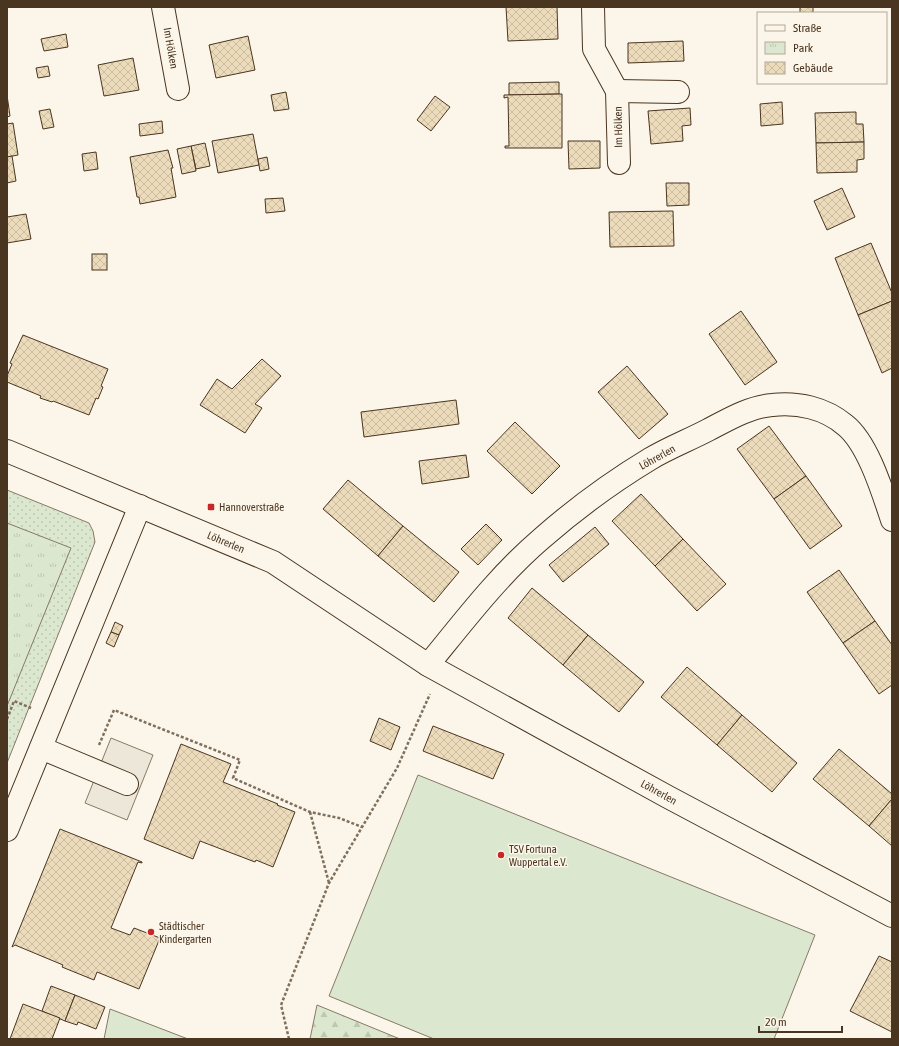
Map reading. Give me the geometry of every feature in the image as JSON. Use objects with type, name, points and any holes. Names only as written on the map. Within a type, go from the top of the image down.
[{"type":"street","name":"Im Hölken","points":[[163,7],[178,89]]},
{"type":"street","name":"Im Hölken","points":[[593,7],[594,49],[617,91],[619,163]]},
{"type":"street","name":"Im Hölken","points":[[617,91],[678,92]]},
{"type":"street","name":"Löhrerlen","points":[[434,668],[486,594],[541,539],[591,499],[650,459],[748,410],[771,405],[798,404],[821,411],[846,425],[863,448],[876,475],[892,520]]},
{"type":"street","name":"Löhrerlen","points":[[7,451],[273,562],[434,668],[668,797],[892,916]]},
{"type":"street","points":[[7,830],[140,506]]},
{"type":"street","points":[[41,748],[127,784]]},
{"type":"path","points":[[289,1039],[281,1005],[330,883],[398,768],[434,668]]},
{"type":"path","points":[[7,719],[14,701],[54,716]]},
{"type":"path","points":[[89,768],[114,710],[240,760],[233,778],[310,812],[339,818],[362,827]]},
{"type":"path","points":[[310,812],[330,883]]},
{"type":"green space","points":[[7,490],[89,523],[93,531],[95,542],[7,763]]},
{"type":"green space","points":[[7,523],[71,548],[7,706]]},
{"type":"green space","name":"TSV Fortuna Wuppertal e.V.","points":[[418,775],[815,935],[774,1039],[434,1039],[329,996]]},
{"type":"green space","points":[[317,1005],[400,1039],[310,1039]]},
{"type":"green space","points":[[110,1009],[188,1039],[104,1039]]},
{"type":"shaded area","points":[[111,738],[153,755],[127,820],[85,803]]},
{"type":"building","points":[[506,7],[557,7],[558,39],[508,41]]},
{"type":"building","points":[[800,7],[813,7],[813,12],[800,12]]},
{"type":"building","points":[[66,34],[68,47],[44,51],[41,39]]},
{"type":"building","points":[[248,36],[255,70],[216,78],[209,45]]},
{"type":"building","points":[[683,41],[684,61],[628,63],[628,43]]},
{"type":"building","points":[[133,58],[139,90],[104,96],[98,65]]},
{"type":"building","points":[[48,66],[50,76],[38,78],[36,68]]},
{"type":"building","points":[[559,82],[559,94],[509,95],[509,83]]},
{"type":"building","points":[[286,92],[289,109],[274,111],[271,95]]},
{"type":"building","points":[[562,94],[562,148],[505,148],[505,146],[509,146],[508,97],[504,98],[504,95]]},
{"type":"building","points":[[7,95],[10,116],[7,117]]},
{"type":"building","points":[[435,96],[450,107],[431,131],[417,120]]},
{"type":"building","points":[[782,102],[783,124],[761,126],[760,104]]},
{"type":"building","points":[[690,108],[691,125],[682,126],[683,141],[651,144],[648,111]]},
{"type":"building","points":[[50,109],[54,127],[43,129],[39,111]]},
{"type":"building","points":[[856,112],[856,124],[863,124],[864,142],[816,143],[815,113]]},
{"type":"building","points":[[162,121],[163,133],[140,136],[139,124]]},
{"type":"building","points":[[13,123],[18,155],[7,157],[7,124]]},
{"type":"building","points":[[253,134],[259,165],[218,173],[212,141]]},
{"type":"building","points":[[568,141],[600,141],[600,168],[569,169]]},
{"type":"building","points":[[864,142],[864,159],[857,160],[857,172],[817,173],[816,143]]},
{"type":"building","points":[[205,143],[210,166],[196,169],[191,146]]},
{"type":"building","points":[[191,146],[196,171],[182,174],[177,149]]},
{"type":"building","points":[[168,150],[173,168],[171,168],[176,197],[140,204],[139,197],[137,197],[130,157]]},
{"type":"building","points":[[96,152],[98,169],[84,171],[82,154]]},
{"type":"building","points":[[12,156],[16,181],[7,183],[7,157]]},
{"type":"building","points":[[267,157],[269,169],[260,171],[258,159]]},
{"type":"building","points":[[666,183],[689,183],[689,205],[667,206]]},
{"type":"building","points":[[842,188],[855,217],[827,230],[814,201]]},
{"type":"building","points":[[283,198],[285,211],[266,213],[265,199]]},
{"type":"building","points":[[673,211],[674,246],[610,247],[609,212]]},
{"type":"building","points":[[26,214],[31,239],[7,243],[7,217]]},
{"type":"building","points":[[871,243],[892,293],[892,301],[858,315],[835,258]]},
{"type":"building","points":[[92,254],[107,254],[107,270],[92,270]]},
{"type":"building","points":[[892,301],[892,368],[882,373],[858,315]]},
{"type":"building","points":[[741,311],[777,362],[745,385],[709,334]]},
{"type":"building","points":[[23,335],[108,369],[101,386],[103,387],[98,399],[96,398],[89,415],[53,401],[40,398],[41,396],[7,382],[7,376],[12,364],[10,363]]},
{"type":"building","points":[[262,359],[281,376],[255,404],[262,408],[245,433],[200,405],[217,379],[232,389]]},
{"type":"building","points":[[627,366],[668,414],[639,439],[598,392]]},
{"type":"building","points":[[456,400],[459,424],[364,437],[361,412]]},
{"type":"building","points":[[515,422],[560,466],[532,494],[487,451]]},
{"type":"building","points":[[769,426],[806,476],[774,499],[737,449]]},
{"type":"building","points":[[466,455],[469,477],[422,484],[419,461]]},
{"type":"building","points":[[806,476],[842,526],[810,549],[774,499]]},
{"type":"building","points":[[348,480],[403,526],[378,556],[323,509]]},
{"type":"building","points":[[641,494],[683,539],[655,566],[612,521]]},
{"type":"building","points":[[486,524],[502,540],[478,565],[461,549]]},
{"type":"building","points":[[403,526],[459,572],[434,602],[378,556]]},
{"type":"building","points":[[595,527],[609,544],[563,582],[549,565]]},
{"type":"building","points":[[683,539],[726,584],[697,611],[655,566]]},
{"type":"building","points":[[839,570],[875,621],[843,643],[807,592]]},
{"type":"building","points":[[532,588],[588,635],[563,665],[508,618]]},
{"type":"building","points":[[875,621],[892,645],[892,685],[879,694],[843,643]]},
{"type":"building","points":[[115,622],[123,626],[119,635],[111,632]]},
{"type":"building","points":[[111,632],[119,635],[114,647],[106,643]]},
{"type":"building","points":[[588,635],[644,682],[619,712],[563,665]]},
{"type":"building","points":[[687,667],[742,715],[717,745],[661,697]]},
{"type":"building","points":[[742,715],[797,763],[772,792],[717,745]]},
{"type":"building","points":[[379,718],[400,727],[391,750],[370,741]]},
{"type":"building","points":[[433,726],[504,754],[493,779],[423,751]]},
{"type":"building","points":[[181,744],[231,764],[223,782],[295,812],[273,867],[256,860],[255,862],[200,841],[193,859],[144,839]]},
{"type":"building","points":[[839,749],[892,794],[892,799],[869,826],[813,779]]},
{"type":"building","points":[[892,799],[892,846],[869,826]]},
{"type":"building","points":[[60,829],[142,862],[138,862],[111,928],[130,935],[134,928],[160,938],[139,989],[97,972],[94,980],[15,945],[12,947]]},
{"type":"building","points":[[879,956],[892,962],[892,1032],[850,1011]]},
{"type":"building","points":[[51,986],[75,995],[65,1021],[42,1011]]},
{"type":"building","points":[[75,995],[105,1007],[96,1029],[78,1022],[77,1025],[65,1021]]},
{"type":"building","points":[[23,1004],[60,1018],[52,1039],[10,1039]]},
{"type":"place","name":"Hannoverstraße","points":[[211,507]]},
{"type":"place","name":"TSV Fortuna Wuppertal e.V.","points":[[501,855]]},
{"type":"place","name":"Städtischer Kindergarten","points":[[151,932]]}]
